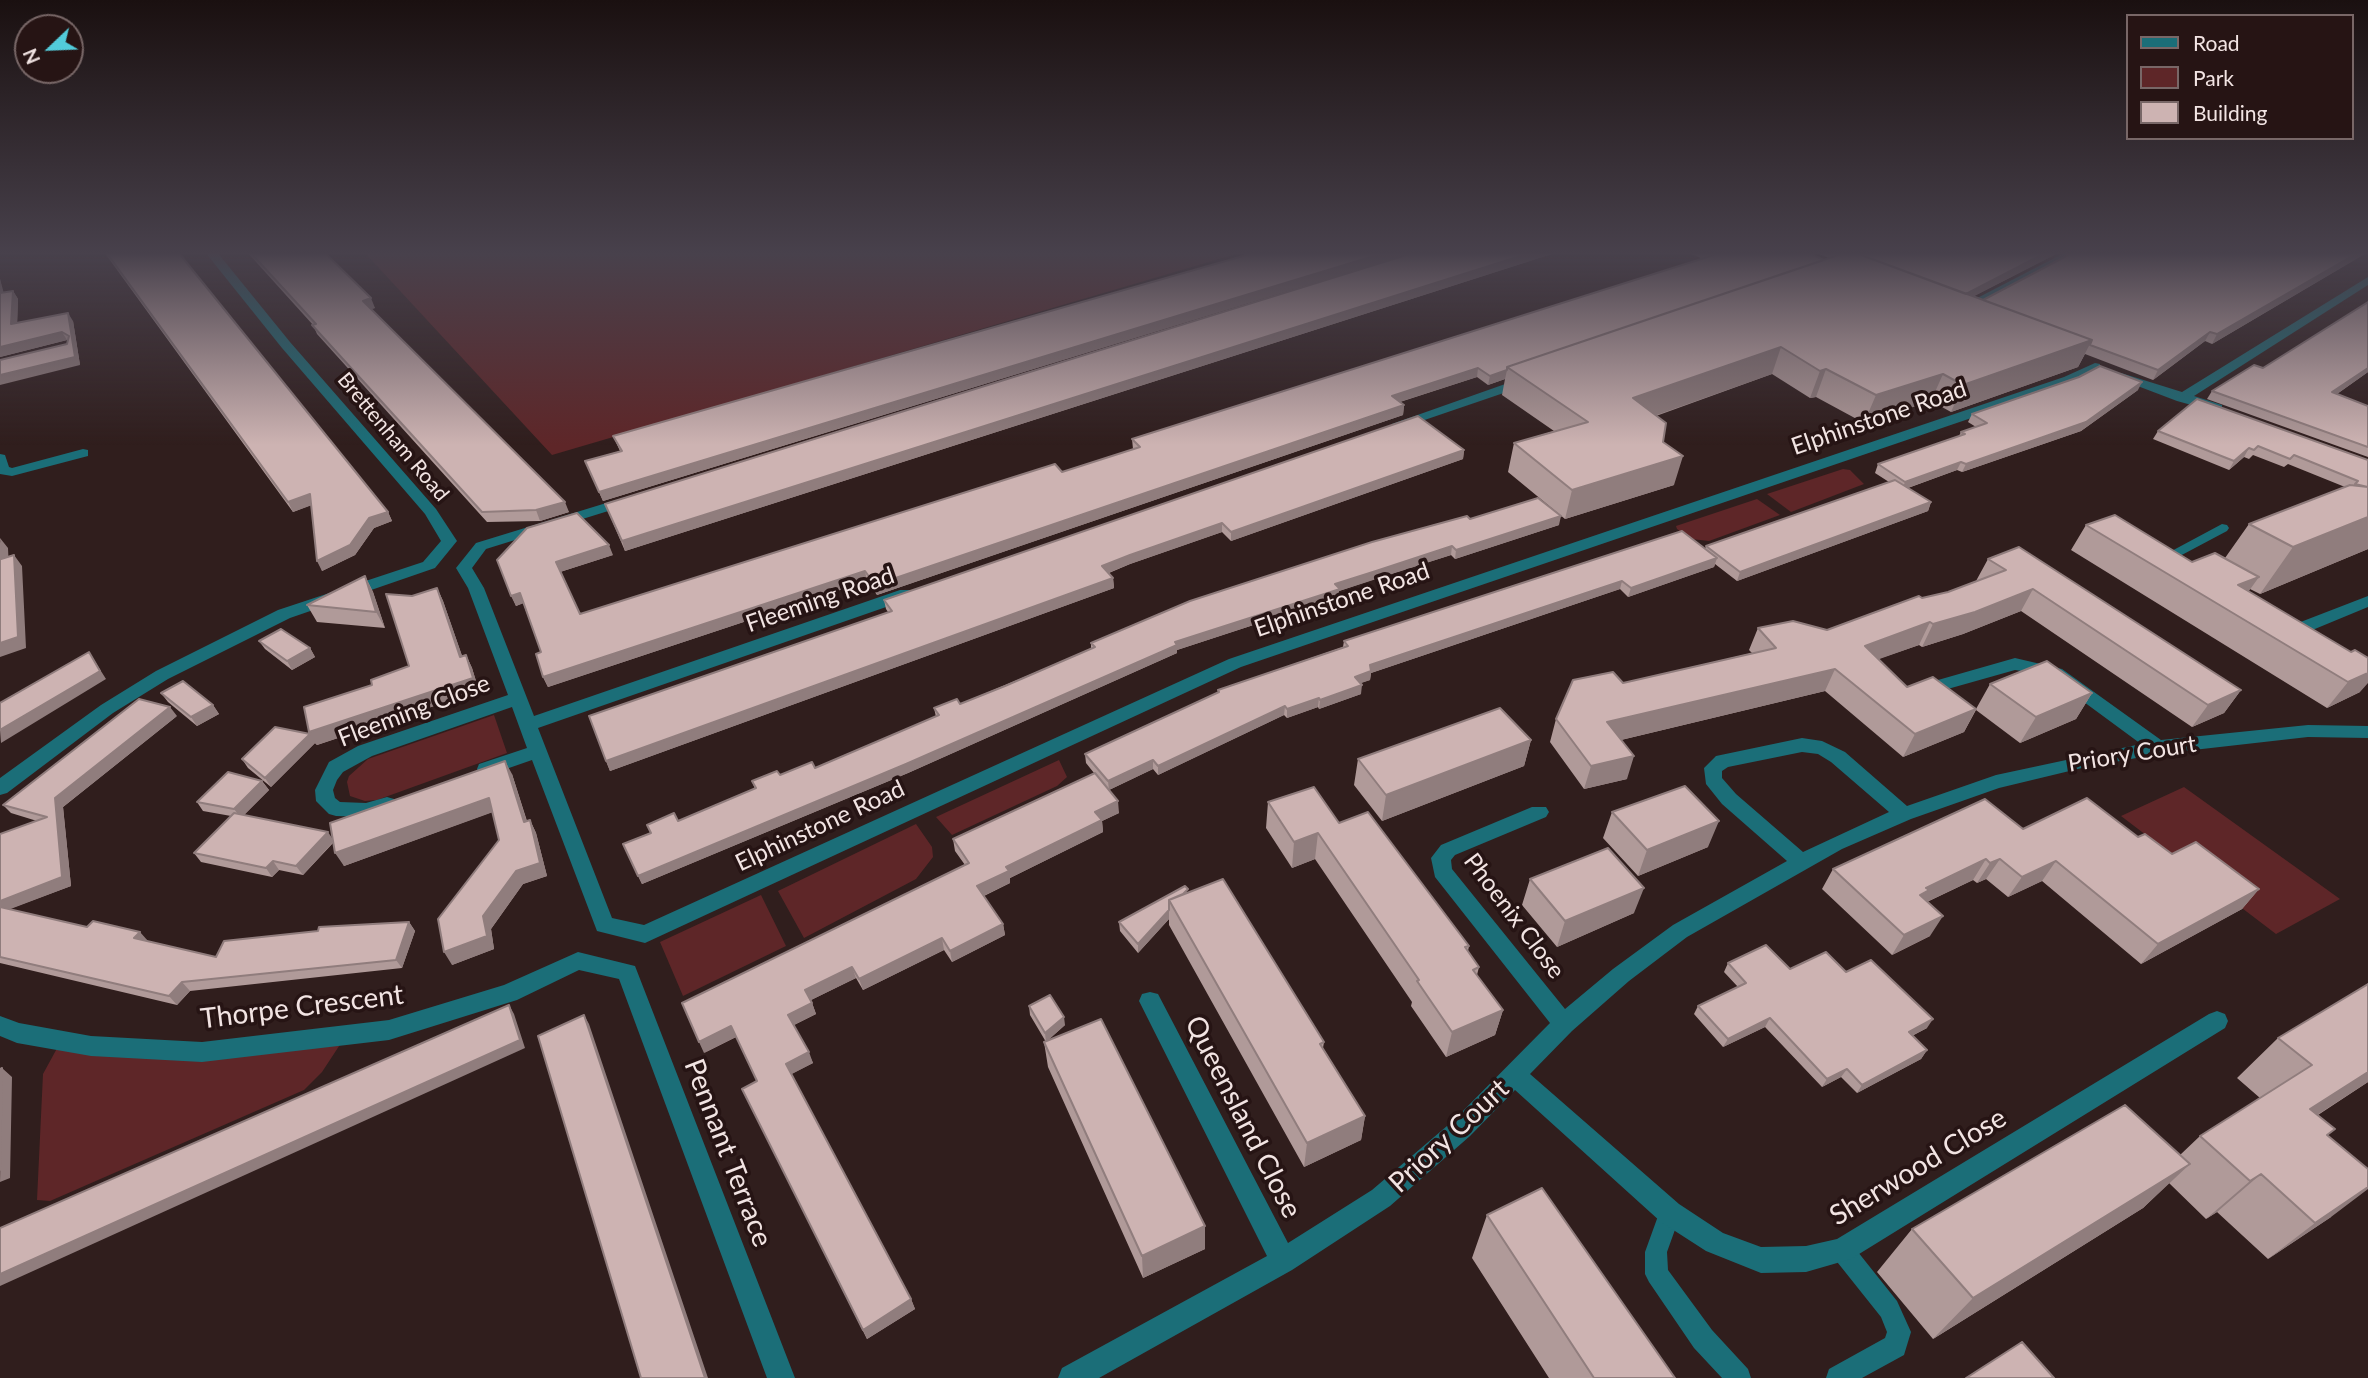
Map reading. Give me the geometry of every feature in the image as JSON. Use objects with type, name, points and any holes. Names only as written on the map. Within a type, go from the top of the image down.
[{"type":"street","name":"Brettenham Road","points":[[0,788],[107,709],[162,675],[284,614],[429,565],[449,541],[431,512],[263,316]]},
{"type":"street","points":[[2182,398],[2311,316]]},
{"type":"street","points":[[2070,357],[2231,413]]},
{"type":"street","name":"Elphinstone Road","points":[[538,751],[604,925],[645,933],[1244,659],[2069,380],[2095,367]]},
{"type":"street","points":[[1380,431],[1545,374]]},
{"type":"street","points":[[0,458],[2,470],[12,472],[83,453]]},
{"type":"street","points":[[473,774],[538,751],[476,588],[464,568],[481,546],[645,495]]},
{"type":"street","name":"Fleeming Road","points":[[528,724],[924,588]]},
{"type":"street","points":[[2325,640],[2298,624],[2368,601]]},
{"type":"street","points":[[1930,688],[2015,664],[2037,667],[2056,673],[2158,747]]},
{"type":"street","name":"Fleeming Close","points":[[409,796],[366,810],[346,812],[336,809],[326,801],[324,790],[336,767],[346,759],[518,698]]},
{"type":"street","name":"Priory Court","points":[[1072,1378],[1283,1261],[1381,1198],[1462,1128],[1563,1024],[1621,975],[1680,931],[1835,844],[1904,814],[1996,782],[2158,747],[2308,731],[2368,732]]},
{"type":"street","points":[[1802,863],[1729,799],[1713,779],[1713,768],[1723,761],[1802,745],[1822,748],[1838,757],[1904,814]]},
{"type":"street","name":"Phoenix Close","points":[[1539,812],[1448,850],[1441,858],[1442,871],[1563,1024]]},
{"type":"street","name":"Thorpe Crescent","points":[[0,1026],[17,1033],[91,1046],[202,1052],[263,1046],[389,1030],[509,993],[578,961],[603,966]]},
{"type":"street","name":"Pennant Terrace","points":[[603,966],[626,972],[781,1378]]},
{"type":"street","name":"Queensland Close","points":[[1150,1001],[1283,1261]]},
{"type":"street","name":"Sherwood Close","points":[[1515,1075],[1670,1213],[1714,1242],[1762,1260],[1806,1259],[1842,1250],[2217,1021]]},
{"type":"lane","points":[[2173,554],[2222,528]]},
{"type":"lane","points":[[1670,1213],[1656,1252],[1657,1274],[1703,1339],[1739,1378]]},
{"type":"lane","points":[[1838,1378],[1895,1346],[1899,1332],[1889,1309],[1842,1250]]},
{"type":"green space","points":[[424,316],[1024,316],[552,455]]},
{"type":"green space","points":[[1843,469],[1850,470],[1864,484],[1791,512],[1767,494]]},
{"type":"green space","points":[[1757,499],[1780,515],[1709,541],[1691,539],[1677,529],[1676,526]]},
{"type":"green space","points":[[494,715],[507,753],[377,800],[365,801],[350,796],[347,782],[349,776],[368,759]]},
{"type":"green space","points":[[1059,760],[1067,777],[1057,786],[952,835],[936,817]]},
{"type":"green space","points":[[2184,787],[2340,899],[2276,934],[2121,816]]},
{"type":"green space","points":[[916,824],[932,847],[933,857],[916,879],[804,938],[778,891]]},
{"type":"green space","points":[[761,895],[786,946],[683,996],[660,942]]},
{"type":"green space","points":[[345,1037],[322,1072],[304,1090],[50,1201],[37,1200],[43,1074],[61,1041],[91,1046]]},
{"type":"building","points":[[0,316],[11,316],[11,324],[51,316],[69,316],[75,357],[0,375],[0,360],[67,344],[69,336],[62,332],[0,347]]},
{"type":"building","points":[[153,316],[230,316],[388,512],[369,518],[350,545],[317,561],[310,494],[288,502]]},
{"type":"building","points":[[309,316],[378,316],[565,502],[536,510],[482,512],[312,325],[316,324]]},
{"type":"building","points":[[1032,316],[1176,316],[599,492],[585,461],[622,451],[613,436]]},
{"type":"building","points":[[1209,316],[1330,316],[622,541],[605,504]]},
{"type":"building","points":[[1520,316],[1657,316],[1507,367],[1507,370],[1490,376],[1478,368],[1392,396],[1404,405],[875,585],[865,571],[543,677],[536,654],[541,652],[520,593],[511,596],[497,560],[527,528],[577,513],[609,545],[556,562],[580,614],[1055,464],[1062,472],[1140,447],[1132,439]]},
{"type":"building","points":[[1657,316],[2028,316],[2092,340],[1963,385],[1943,374],[1876,395],[1826,369],[1820,371],[1781,347],[1633,398],[1666,423],[1663,442],[1683,456],[1572,490],[1514,443],[1588,422],[1507,367]]},
{"type":"building","points":[[2027,316],[2248,316],[2217,334],[2210,332],[2158,370],[2090,345],[2092,340]]},
{"type":"building","points":[[2345,316],[2368,316],[2368,368],[2332,392],[2368,406],[2368,447],[2212,391],[2254,365],[2263,368]]},
{"type":"building","points":[[2100,366],[2142,382],[2086,422],[1966,464],[1961,462],[1905,482],[1878,464],[1965,434],[1961,432],[1987,423],[1972,414],[2079,377]]},
{"type":"building","points":[[2197,399],[2368,460],[2368,487],[2355,484],[2358,481],[2294,455],[2290,459],[2258,446],[2254,450],[2249,448],[2234,461],[2158,431]]},
{"type":"building","points":[[1418,416],[1464,450],[1231,532],[1222,523],[1130,555],[1102,566],[1113,578],[606,761],[589,716],[892,611],[884,600]]},
{"type":"building","points":[[1895,480],[1931,502],[1740,572],[1706,546]]},
{"type":"building","points":[[2350,485],[2368,487],[2368,517],[2293,547],[2249,524]]},
{"type":"building","points":[[1538,498],[1561,516],[1456,550],[1452,546],[1335,584],[1340,589],[1175,642],[1177,645],[906,764],[638,876],[623,844],[651,833],[647,825],[674,813],[678,821],[756,788],[752,781],[777,771],[780,775],[812,762],[815,768],[939,715],[934,708],[957,699],[960,704],[1005,686],[1095,647],[1091,643],[1190,601],[1372,542],[1467,516],[1470,519]]},
{"type":"building","points":[[2115,515],[2192,562],[2215,553],[2259,577],[2238,585],[2351,652],[2355,650],[2368,658],[2368,673],[2348,682],[2086,525]]},
{"type":"building","points":[[1682,531],[1717,558],[1631,588],[1622,581],[1370,665],[1371,671],[1355,677],[1362,685],[1287,709],[1285,706],[1158,766],[1153,760],[1108,781],[1085,754],[1219,692],[1218,690],[1348,646],[1344,641]]},
{"type":"building","points":[[0,543],[1,559],[14,555],[18,637],[0,643]]},
{"type":"building","points":[[2019,547],[2241,690],[2208,705],[2033,589],[1975,612],[1933,624],[1930,622],[1865,646],[1907,687],[1933,677],[1976,709],[1915,734],[1835,669],[1607,722],[1634,756],[1591,766],[1556,719],[1573,680],[1613,672],[1623,683],[1776,648],[1758,628],[1793,621],[1827,630],[1919,596],[1922,598],[1948,592],[2006,570],[1988,559]]},
{"type":"building","points":[[365,576],[376,612],[307,605]]},
{"type":"building","points":[[437,588],[460,657],[466,655],[473,678],[309,732],[304,707],[372,685],[371,680],[409,666],[386,594],[412,596]]},
{"type":"building","points":[[281,629],[310,648],[287,661],[259,641]]},
{"type":"building","points":[[89,652],[100,671],[0,730],[0,703]]},
{"type":"building","points":[[2047,661],[2092,693],[2036,717],[1990,684]]},
{"type":"building","points":[[183,681],[213,705],[191,717],[161,693]]},
{"type":"building","points":[[139,699],[170,707],[55,798],[62,877],[0,901],[0,834],[47,817],[3,805]]},
{"type":"building","points":[[1500,708],[1531,740],[1386,795],[1358,759]]},
{"type":"building","points":[[275,727],[310,734],[265,778],[242,759]]},
{"type":"building","points":[[505,761],[524,822],[530,820],[540,863],[516,871],[483,916],[487,936],[444,952],[438,919],[499,840],[489,798],[335,853],[330,823]]},
{"type":"building","points":[[228,772],[262,781],[234,809],[197,802]]},
{"type":"building","points":[[1095,773],[1118,801],[1095,812],[1102,820],[1006,867],[1009,871],[977,886],[1003,924],[950,951],[942,938],[859,979],[852,967],[805,990],[812,1003],[788,1015],[809,1052],[786,1064],[911,1299],[863,1330],[742,1089],[757,1081],[731,1026],[699,1042],[682,1003],[969,863],[953,839]]},
{"type":"building","points":[[1685,786],[1719,821],[1647,850],[1612,812]]},
{"type":"building","points":[[1314,787],[1339,823],[1368,812],[1469,946],[1465,947],[1479,967],[1473,970],[1503,1010],[1452,1032],[1318,833],[1294,842],[1268,802]]},
{"type":"building","points":[[2087,798],[2138,837],[2145,834],[2172,854],[2196,842],[2259,889],[2158,944],[2056,861],[2022,877],[2000,859],[1990,863],[1986,859],[1926,888],[1929,890],[1920,895],[1943,916],[1904,935],[1833,869],[1985,799],[2023,829]]},
{"type":"building","points":[[234,813],[328,832],[296,866],[273,861],[266,868],[194,853]]},
{"type":"building","points":[[1608,848],[1644,888],[1565,921],[1530,879]]},
{"type":"building","points":[[1223,879],[1324,1042],[1320,1044],[1365,1116],[1307,1143],[1169,900]]},
{"type":"building","points":[[1185,886],[1188,889],[1169,900],[1169,910],[1138,944],[1119,922]]},
{"type":"building","points":[[0,907],[87,927],[93,921],[140,932],[134,938],[216,957],[224,941],[318,931],[319,927],[409,922],[396,960],[182,982],[169,996],[0,957]]},
{"type":"building","points":[[1766,945],[1790,969],[1826,952],[1846,972],[1871,960],[1933,1019],[1909,1032],[1927,1050],[1862,1085],[1847,1069],[1827,1079],[1770,1018],[1728,1039],[1698,1006],[1746,983],[1728,963]]},
{"type":"building","points":[[2368,984],[2368,1072],[2310,1109],[2335,1129],[2327,1135],[2368,1169],[2368,1187],[2315,1223],[2261,1174],[2250,1181],[2200,1136],[2312,1065],[2278,1038]]},
{"type":"building","points":[[1050,995],[1064,1017],[1045,1033],[1029,1006]]},
{"type":"building","points":[[509,1005],[520,1040],[0,1274],[0,1228]]},
{"type":"building","points":[[584,1015],[705,1378],[641,1378],[538,1036]]},
{"type":"building","points":[[1101,1019],[1205,1226],[1142,1256],[1044,1042]]},
{"type":"building","points":[[2,1068],[0,1169],[0,1069]]},
{"type":"building","points":[[2125,1105],[2190,1164],[1973,1298],[1912,1229]]},
{"type":"building","points":[[1542,1188],[1675,1378],[1594,1378],[1487,1215]]},
{"type":"building","points":[[2022,1342],[2054,1378],[1966,1378]]}]
